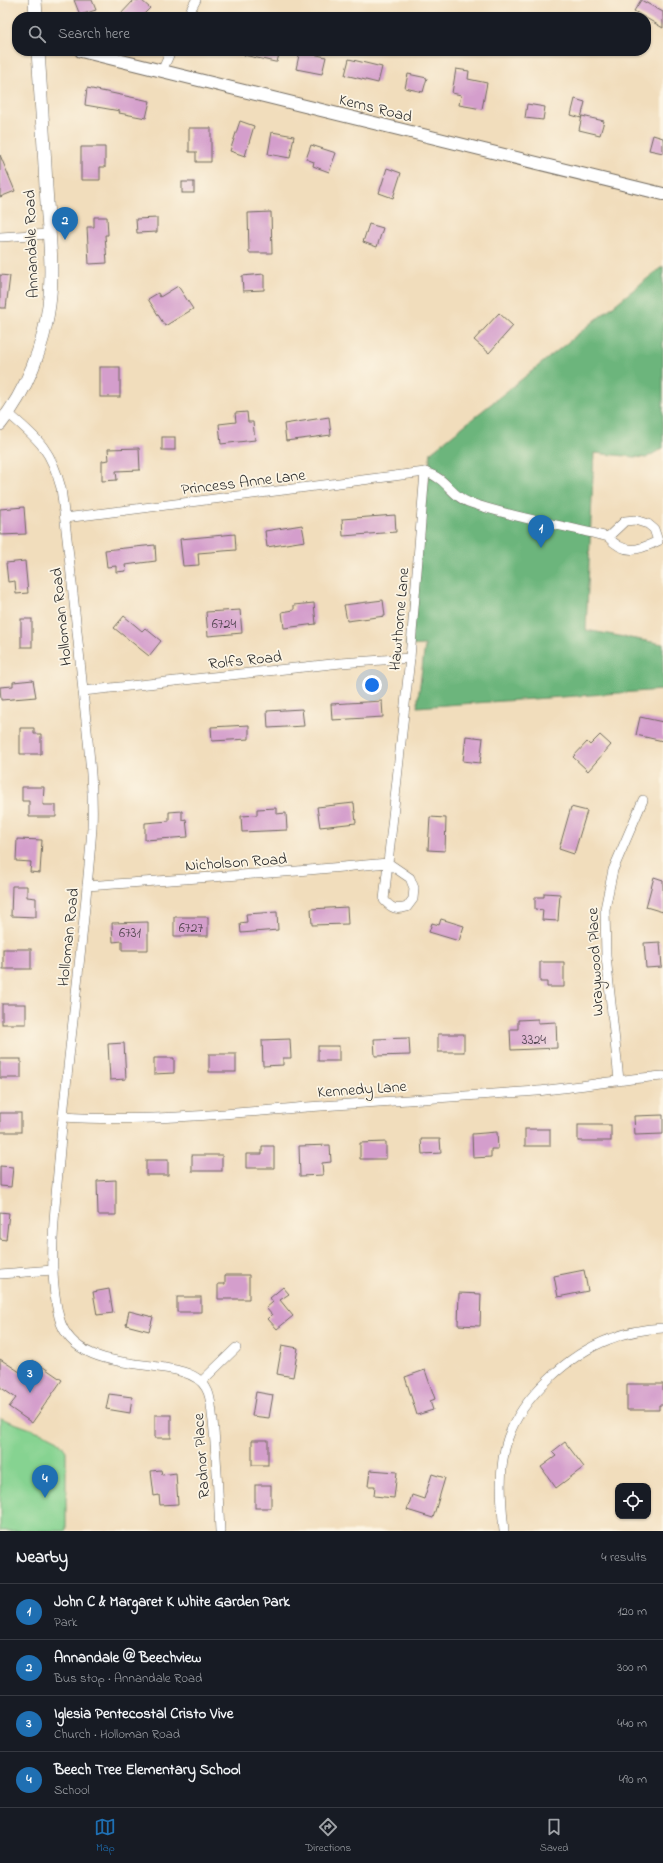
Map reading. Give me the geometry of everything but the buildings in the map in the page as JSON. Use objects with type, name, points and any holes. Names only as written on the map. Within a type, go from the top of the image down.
[{"type":"main road","points":[[35,0],[36,12]]},
{"type":"main road","name":"Annandale Road","points":[[0,424],[9,414],[30,372],[39,349],[49,306],[49,234],[38,56]]},
{"type":"street","points":[[189,12],[196,0]]},
{"type":"street","name":"Kerns Road","points":[[101,56],[663,194]]},
{"type":"street","points":[[162,71],[169,56]]},
{"type":"street","points":[[0,237],[49,234]]},
{"type":"street","name":"Holloman Road","points":[[9,414],[37,438],[49,455],[57,472],[61,488],[83,691],[92,793],[92,824],[87,886],[63,1117],[55,1216],[53,1270],[59,1316],[66,1333],[85,1350],[102,1357],[186,1372],[194,1375],[202,1381]]},
{"type":"street","points":[[425,472],[435,475],[444,481],[466,501],[512,515],[608,537],[618,546],[629,550],[645,549],[658,541],[654,530],[648,524],[635,520],[625,521],[608,537]]},
{"type":"street","name":"Princess Anne Lane","points":[[65,518],[425,472]]},
{"type":"street","name":"Hawthorne Lane","points":[[388,863],[410,878],[414,888],[413,899],[407,907],[398,910],[391,908],[384,900],[410,658],[425,472]]},
{"type":"street","name":"Rolfs Road","points":[[83,691],[341,663],[410,658]]},
{"type":"street","name":"Wraywood Place","points":[[619,1080],[606,956],[605,909],[607,893],[613,870],[643,800]]},
{"type":"street","name":"Nicholson Road","points":[[87,886],[297,872],[388,863]]},
{"type":"street","name":"Kennedy Lane","points":[[63,1117],[117,1119],[230,1113],[539,1090],[663,1076]]},
{"type":"street","points":[[0,1274],[53,1270]]},
{"type":"street","points":[[504,1531],[501,1477],[503,1457],[508,1438],[516,1419],[527,1402],[559,1370],[595,1346],[630,1332],[663,1328]]},
{"type":"street","points":[[202,1381],[236,1348]]},
{"type":"street","name":"Radnor Place","points":[[202,1381],[206,1387],[210,1400],[220,1531]]},
{"type":"green space","points":[[663,266],[663,448],[646,458],[594,453],[586,630],[663,644],[663,690],[417,707],[425,645],[406,646],[431,452]]},
{"type":"green space","points":[[0,1418],[58,1440],[66,1451],[66,1531],[0,1531]]},
{"type":"place","name":"Annandale @ Beechview","points":[[65,240]]},
{"type":"place","name":"John C & Margaret K White Garden Park","points":[[541,548]]},
{"type":"place","name":"Iglesia Pentecostal Cristo Vive","points":[[30,1393]]},
{"type":"place","name":"Beech Tree Elementary School","points":[[45,1498]]}]
